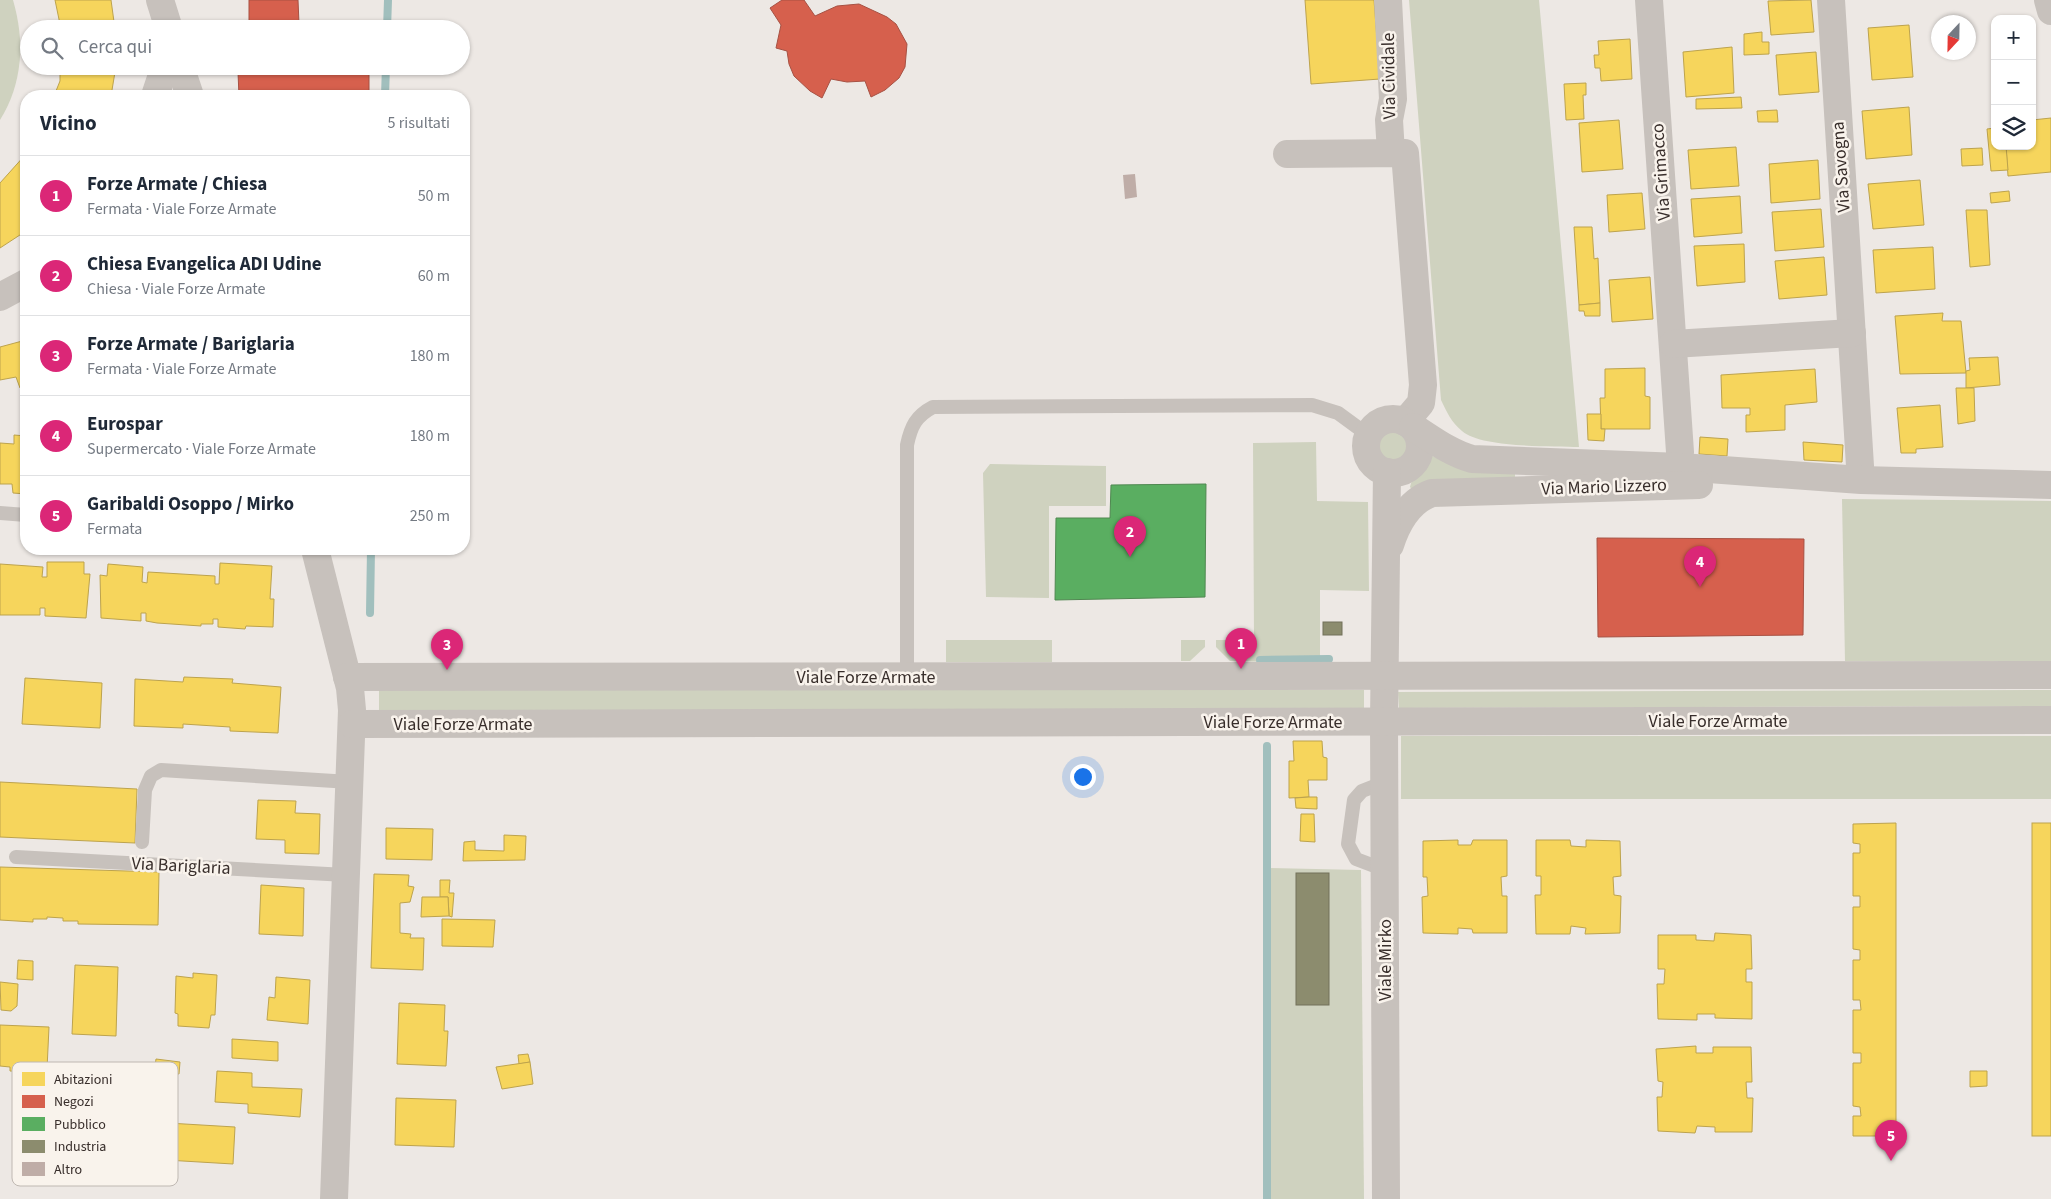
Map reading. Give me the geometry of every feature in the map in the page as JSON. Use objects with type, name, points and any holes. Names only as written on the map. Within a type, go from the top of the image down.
[{"type":"street","points":[[160,0],[166,20]]},
{"type":"street","name":"Via Cividale","points":[[1388,0],[1393,99],[1389,120],[1391,153]]},
{"type":"street","name":"Via Grimacco","points":[[1649,0],[1680,452]]},
{"type":"street","name":"Via Savogna","points":[[1831,0],[1860,473]]},
{"type":"street","points":[[2048,0],[2051,11]]},
{"type":"street","points":[[157,90],[162,75]]},
{"type":"street","points":[[183,75],[188,90]]},
{"type":"street","points":[[1287,154],[1405,153],[1423,385],[1421,403],[1409,424]]},
{"type":"street","points":[[0,297],[20,287]]},
{"type":"street","points":[[1673,344],[1852,333]]},
{"type":"street","points":[[1397,419],[1409,424],[1419,438],[1418,456],[1406,470],[1387,472],[1374,465],[1369,458],[1366,443],[1368,435],[1380,422],[1397,419]]},
{"type":"street","name":"Via Mario Lizzero","points":[[1409,424],[1440,445],[1460,456],[1472,459],[1860,473],[2051,485]]},
{"type":"street","name":"Via Mario Lizzero","points":[[1385,677],[1387,472]]},
{"type":"street","name":"Via Mario Lizzero","points":[[1386,559],[1400,521],[1418,500],[1432,493],[1860,473]]},
{"type":"street","points":[[316,555],[352,700],[334,1199]]},
{"type":"street","name":"Viale Forze Armate","points":[[347,677],[1385,677],[2051,674]]},
{"type":"street","points":[[1384,722],[1385,677]]},
{"type":"street","name":"Viale Forze Armate","points":[[352,724],[2051,720]]},
{"type":"street","name":"Viale Mirko","points":[[1384,722],[1386,1199]]},
{"type":"lane","points":[[907,677],[907,445],[911,426],[921,413],[933,407],[1312,405],[1338,413],[1368,435]]},
{"type":"lane","points":[[0,513],[20,515]]},
{"type":"lane","name":"Via Bariglaria","points":[[142,842],[145,790],[151,776],[161,770],[350,782]]},
{"type":"lane","points":[[1385,782],[1362,791],[1356,796],[1352,806],[1348,844],[1356,859],[1385,870]]},
{"type":"lane","name":"Via Bariglaria","points":[[16,857],[346,875]]},
{"type":"green space","points":[[0,0],[13,0],[19,31],[20,62],[8,106],[0,120]]},
{"type":"green space","points":[[1409,0],[1539,0],[1579,447],[1518,445],[1484,441],[1471,437],[1455,424],[1441,400]]},
{"type":"green space","points":[[1392,427],[1399,428],[1405,433],[1410,439],[1410,453],[1405,459],[1399,464],[1392,465],[1385,464],[1379,459],[1374,453],[1373,446],[1374,439],[1379,433],[1385,428]]},
{"type":"green space","points":[[1316,442],[1317,501],[1368,502],[1369,591],[1320,590],[1320,663],[1230,661],[1216,647],[1216,640],[1254,640],[1253,443]]},
{"type":"green space","points":[[1430,455],[1450,464],[1515,471],[1515,484],[1413,491],[1410,487],[1411,483]]},
{"type":"green space","points":[[990,464],[1106,466],[1106,506],[1049,506],[1049,598],[986,597],[983,473]]},
{"type":"green space","points":[[1842,499],[2051,501],[2051,661],[1845,661]]},
{"type":"green space","points":[[946,640],[1052,640],[1052,662],[946,662]]},
{"type":"green space","points":[[1181,640],[1205,640],[1205,647],[1190,661],[1181,661]]},
{"type":"green space","points":[[379,690],[1364,690],[1364,711],[379,711]]},
{"type":"green space","points":[[2051,690],[2051,706],[1399,708],[1398,692]]},
{"type":"green space","points":[[1401,736],[2051,736],[2051,799],[1401,799]]},
{"type":"green space","points":[[1270,868],[1361,870],[1364,1199],[1269,1199]]},
{"type":"building: Abitazioni","points":[[55,0],[111,0],[114,20],[59,20]]},
{"type":"building: Abitazioni","points":[[1305,0],[1374,0],[1380,79],[1311,84]]},
{"type":"building: Abitazioni","points":[[1811,0],[1814,32],[1771,35],[1768,1]]},
{"type":"building: Abitazioni","points":[[1909,25],[1913,77],[1872,80],[1868,28]]},
{"type":"building: Abitazioni","points":[[1762,32],[1762,42],[1769,42],[1769,54],[1744,55],[1744,34]]},
{"type":"building: Abitazioni","points":[[1630,39],[1632,79],[1601,81],[1600,68],[1595,68],[1594,55],[1599,55],[1598,41]]},
{"type":"building: Abitazioni","points":[[1732,47],[1734,93],[1686,97],[1683,52]]},
{"type":"building: Abitazioni","points":[[1816,52],[1819,92],[1779,95],[1776,55]]},
{"type":"building: Abitazioni","points":[[60,75],[114,75],[112,90],[56,90]]},
{"type":"building: Abitazioni","points":[[1586,83],[1586,95],[1583,95],[1584,119],[1566,120],[1564,84]]},
{"type":"building: Abitazioni","points":[[1741,97],[1742,108],[1696,109],[1696,99]]},
{"type":"building: Abitazioni","points":[[1909,107],[1912,155],[1866,159],[1862,111]]},
{"type":"building: Abitazioni","points":[[1777,110],[1778,122],[1758,122],[1757,111]]},
{"type":"building: Abitazioni","points":[[2051,118],[2051,172],[2008,176],[2006,150],[2036,150],[2036,120]]},
{"type":"building: Abitazioni","points":[[1619,120],[1623,169],[1582,172],[1579,123]]},
{"type":"building: Abitazioni","points":[[1991,128],[1991,150],[2006,150],[2008,170],[1991,171],[1987,129]]},
{"type":"building: Abitazioni","points":[[1736,147],[1739,186],[1691,189],[1688,150]]},
{"type":"building: Abitazioni","points":[[1982,148],[1983,165],[1962,166],[1961,149]]},
{"type":"building: Abitazioni","points":[[1818,160],[1820,199],[1771,203],[1769,164]]},
{"type":"building: Abitazioni","points":[[20,161],[20,235],[0,248],[0,183]]},
{"type":"building: Abitazioni","points":[[1920,180],[1924,225],[1873,229],[1868,184]]},
{"type":"building: Abitazioni","points":[[2009,191],[2010,201],[1991,203],[1990,193]]},
{"type":"building: Abitazioni","points":[[1642,193],[1645,229],[1609,232],[1607,195]]},
{"type":"building: Abitazioni","points":[[1740,196],[1742,233],[1694,237],[1691,199]]},
{"type":"building: Abitazioni","points":[[1821,209],[1824,247],[1775,251],[1772,212]]},
{"type":"building: Abitazioni","points":[[1966,210],[1987,210],[1990,265],[1970,267]]},
{"type":"building: Abitazioni","points":[[1574,227],[1592,227],[1594,259],[1598,258],[1600,303],[1579,305]]},
{"type":"building: Abitazioni","points":[[1744,244],[1745,282],[1697,286],[1694,246]]},
{"type":"building: Abitazioni","points":[[1933,247],[1935,289],[1876,293],[1873,250]]},
{"type":"building: Abitazioni","points":[[1824,257],[1827,295],[1779,299],[1775,261]]},
{"type":"building: Abitazioni","points":[[1650,277],[1653,319],[1612,322],[1609,280]]},
{"type":"building: Abitazioni","points":[[1600,303],[1600,316],[1585,316],[1584,311],[1579,311],[1579,305]]},
{"type":"building: Abitazioni","points":[[1943,313],[1942,321],[1961,321],[1966,373],[1900,374],[1895,316]]},
{"type":"building: Abitazioni","points":[[20,342],[20,388],[16,377],[0,380],[0,347]]},
{"type":"building: Abitazioni","points":[[1998,357],[2000,385],[1966,388],[1966,371],[1970,370],[1969,358]]},
{"type":"building: Abitazioni","points":[[1645,368],[1645,396],[1650,397],[1650,429],[1601,429],[1600,398],[1605,398],[1605,369]]},
{"type":"building: Abitazioni","points":[[1815,369],[1817,402],[1785,405],[1785,430],[1746,432],[1746,415],[1750,415],[1750,408],[1722,408],[1721,375]]},
{"type":"building: Abitazioni","points":[[1956,388],[1974,388],[1975,421],[1958,424]]},
{"type":"building: Abitazioni","points":[[1940,405],[1943,447],[1916,449],[1916,453],[1901,453],[1897,408]]},
{"type":"building: Abitazioni","points":[[1587,414],[1601,414],[1601,429],[1605,429],[1604,441],[1588,440]]},
{"type":"building: Abitazioni","points":[[14,435],[20,436],[20,494],[13,493],[12,484],[0,484],[0,443],[14,444]]},
{"type":"building: Abitazioni","points":[[1700,437],[1728,439],[1727,456],[1699,454]]},
{"type":"building: Abitazioni","points":[[1803,442],[1843,445],[1842,462],[1804,460]]},
{"type":"building: Abitazioni","points":[[47,562],[84,562],[84,574],[90,574],[86,618],[45,616],[45,608],[40,608],[40,615],[0,615],[0,564],[43,567],[42,577],[47,577]]},
{"type":"building: Abitazioni","points":[[220,563],[272,566],[270,599],[274,599],[273,627],[246,626],[245,629],[218,627],[218,619],[213,619],[213,624],[201,624],[201,626],[157,623],[146,621],[146,613],[141,613],[141,621],[101,618],[100,575],[107,576],[108,564],[143,567],[142,582],[147,583],[148,572],[215,576],[215,584],[219,584]]},
{"type":"building: Abitazioni","points":[[184,677],[233,679],[232,683],[281,687],[278,733],[230,731],[230,727],[183,724],[183,728],[134,726],[135,679],[183,682]]},
{"type":"building: Abitazioni","points":[[25,678],[102,683],[100,728],[22,724]]},
{"type":"building: Abitazioni","points":[[1293,741],[1322,741],[1323,757],[1327,758],[1327,780],[1308,780],[1309,797],[1289,798],[1289,761],[1294,761]]},
{"type":"building: Abitazioni","points":[[0,782],[137,789],[135,843],[0,837]]},
{"type":"building: Abitazioni","points":[[1317,797],[1317,809],[1296,808],[1295,798]]},
{"type":"building: Abitazioni","points":[[258,800],[296,801],[295,813],[320,814],[319,854],[285,853],[285,840],[256,839]]},
{"type":"building: Abitazioni","points":[[1301,814],[1314,814],[1315,842],[1300,841]]},
{"type":"building: Abitazioni","points":[[1896,823],[1896,1136],[1853,1136],[1853,1116],[1861,1116],[1860,1107],[1853,1106],[1853,1063],[1861,1063],[1861,1053],[1853,1053],[1853,1010],[1861,1010],[1860,1000],[1853,1000],[1853,960],[1860,960],[1860,950],[1853,949],[1853,907],[1860,907],[1860,896],[1853,896],[1853,853],[1860,853],[1860,844],[1853,843],[1853,824]]},
{"type":"building: Abitazioni","points":[[2032,823],[2051,823],[2051,1136],[2032,1136]]},
{"type":"building: Abitazioni","points":[[386,828],[433,829],[432,860],[386,859]]},
{"type":"building: Abitazioni","points":[[504,835],[526,836],[525,860],[463,861],[464,842],[475,841],[475,850],[504,851]]},
{"type":"building: Abitazioni","points":[[1458,840],[1458,845],[1471,845],[1473,840],[1507,840],[1507,876],[1501,877],[1502,896],[1507,896],[1507,933],[1473,933],[1472,929],[1458,928],[1458,934],[1423,933],[1422,897],[1428,896],[1427,877],[1423,877],[1423,841]]},
{"type":"building: Abitazioni","points":[[1536,840],[1570,840],[1571,846],[1586,847],[1586,840],[1620,841],[1621,876],[1613,877],[1614,895],[1621,896],[1620,933],[1585,934],[1586,928],[1571,926],[1570,934],[1536,934],[1535,895],[1541,895],[1541,876],[1536,876]]},
{"type":"building: Abitazioni","points":[[0,867],[159,872],[158,925],[78,924],[78,921],[63,921],[63,918],[47,917],[47,919],[33,919],[33,922],[0,920]]},
{"type":"building: Abitazioni","points":[[374,874],[409,875],[408,886],[414,887],[410,902],[400,903],[400,933],[411,934],[410,938],[424,938],[423,970],[371,968]]},
{"type":"building: Abitazioni","points":[[440,880],[450,880],[449,893],[454,893],[452,917],[449,916],[448,897],[440,897]]},
{"type":"building: Abitazioni","points":[[261,885],[304,888],[303,936],[259,934]]},
{"type":"building: Abitazioni","points":[[422,897],[448,897],[449,916],[421,917]]},
{"type":"building: Abitazioni","points":[[442,919],[495,920],[493,947],[442,946]]},
{"type":"building: Abitazioni","points":[[1715,933],[1751,935],[1752,969],[1746,969],[1746,982],[1752,982],[1752,1019],[1715,1018],[1715,1014],[1697,1014],[1697,1020],[1658,1019],[1657,984],[1664,984],[1665,969],[1658,969],[1658,935],[1696,935],[1696,940],[1714,941]]},
{"type":"building: Abitazioni","points":[[18,960],[33,961],[33,980],[17,979]]},
{"type":"building: Abitazioni","points":[[75,965],[118,967],[116,1036],[72,1034]]},
{"type":"building: Abitazioni","points":[[193,973],[217,975],[215,1015],[211,1015],[209,1028],[178,1026],[178,1014],[175,1013],[176,976],[193,978]]},
{"type":"building: Abitazioni","points":[[276,977],[310,980],[308,1024],[267,1020],[269,997],[275,998]]},
{"type":"building: Abitazioni","points":[[0,982],[18,984],[17,1006],[11,1011],[1,1010]]},
{"type":"building: Abitazioni","points":[[399,1003],[445,1005],[444,1031],[448,1031],[446,1066],[397,1064]]},
{"type":"building: Abitazioni","points":[[0,1025],[49,1027],[47,1062],[12,1062],[12,1071],[10,1071],[10,1067],[0,1066]]},
{"type":"building: Abitazioni","points":[[232,1039],[278,1042],[278,1061],[232,1058]]},
{"type":"building: Abitazioni","points":[[1696,1046],[1696,1053],[1713,1053],[1713,1047],[1751,1047],[1752,1082],[1746,1082],[1747,1098],[1753,1098],[1752,1132],[1715,1132],[1715,1127],[1697,1126],[1695,1133],[1658,1131],[1657,1097],[1662,1097],[1663,1082],[1658,1081],[1656,1049]]},
{"type":"building: Abitazioni","points":[[528,1054],[530,1062],[519,1064],[518,1055]]},
{"type":"building: Abitazioni","points":[[156,1059],[180,1062],[179,1074],[178,1062],[156,1062]]},
{"type":"building: Abitazioni","points":[[530,1062],[533,1084],[502,1089],[496,1067]]},
{"type":"building: Abitazioni","points":[[217,1071],[252,1073],[252,1087],[302,1089],[300,1117],[248,1113],[248,1104],[215,1102]]},
{"type":"building: Abitazioni","points":[[1970,1071],[1987,1071],[1987,1086],[1970,1087]]},
{"type":"building: Abitazioni","points":[[396,1098],[456,1100],[454,1147],[395,1145]]},
{"type":"building: Abitazioni","points":[[178,1124],[235,1127],[233,1164],[178,1161]]},
{"type":"building: Negozi","points":[[249,0],[298,0],[299,20],[249,20]]},
{"type":"building: Negozi","points":[[782,0],[804,0],[815,16],[837,6],[859,4],[887,17],[896,24],[907,44],[905,67],[899,78],[885,90],[871,97],[865,81],[847,82],[831,79],[822,98],[810,91],[794,76],[789,64],[787,51],[776,48],[781,25],[770,8]]},
{"type":"building: Negozi","points":[[238,75],[369,75],[369,90],[239,90]]},
{"type":"building: Negozi","points":[[1597,538],[1804,539],[1803,635],[1598,637]]},
{"type":"building: Pubblico","points":[[1206,484],[1205,597],[1055,600],[1056,518],[1110,518],[1111,485]]},
{"type":"building: Industria","points":[[1323,622],[1342,622],[1342,635],[1323,635]]},
{"type":"building: Industria","points":[[1296,873],[1329,873],[1329,1005],[1296,1005]]},
{"type":"building: Altro","points":[[1135,174],[1137,197],[1125,199],[1123,175]]},
{"type":"waterway","points":[[387,20],[388,0]]},
{"type":"waterway","points":[[385,90],[386,75]]},
{"type":"waterway","points":[[370,613],[371,555]]},
{"type":"waterway","points":[[1260,660],[1329,659]]},
{"type":"waterway","points":[[1267,746],[1267,1199]]},
{"type":"place","name":"Chiesa Evangelica ADI Udine","points":[[1130,557]]},
{"type":"place","name":"Eurospar","points":[[1700,587]]},
{"type":"place","name":"Forze Armate / Chiesa","points":[[1241,669]]},
{"type":"place","name":"Forze Armate / Bariglaria","points":[[447,670]]},
{"type":"place","name":"Garibaldi Osoppo / Mirko","points":[[1891,1161]]}]
